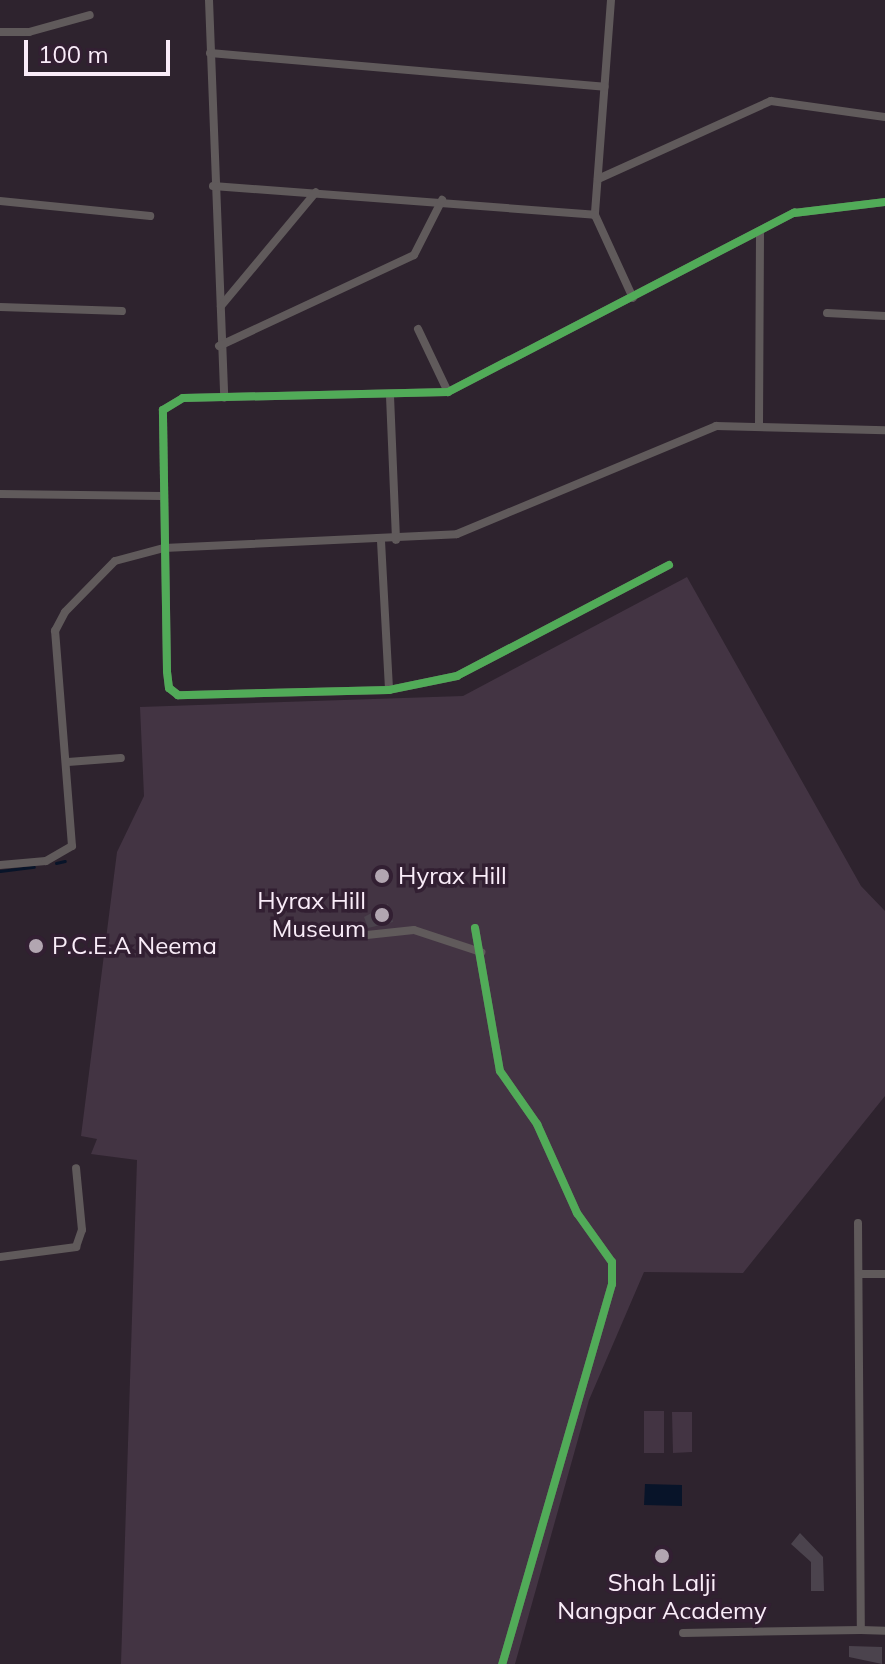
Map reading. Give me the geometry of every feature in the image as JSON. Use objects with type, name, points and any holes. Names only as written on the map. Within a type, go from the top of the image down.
[{"type":"street","points":[[209,0],[219,346],[224,398]]},
{"type":"street","points":[[611,0],[595,215],[633,298]]},
{"type":"street","points":[[0,32],[29,32],[90,15]]},
{"type":"street","points":[[210,53],[605,87]]},
{"type":"street","points":[[598,179],[771,101],[885,117]]},
{"type":"street","points":[[213,186],[442,200],[595,215]]},
{"type":"street","points":[[220,307],[316,192]]},
{"type":"street","points":[[219,346],[414,255],[442,200]]},
{"type":"street","points":[[0,201],[150,216]]},
{"type":"street","points":[[669,565],[457,676],[389,690],[178,695],[169,688],[167,671],[163,410],[183,398],[390,396],[448,392],[815,206],[885,202]]},
{"type":"street","points":[[759,425],[760,232]]},
{"type":"street","points":[[0,307],[122,311]]},
{"type":"street","points":[[827,313],[885,316]]},
{"type":"street","points":[[418,329],[448,392]]},
{"type":"street","points":[[390,396],[396,540]]},
{"type":"street","points":[[0,865],[46,861],[72,846],[59,619],[115,561],[164,548],[381,541],[457,534],[695,431],[759,425],[885,430]]},
{"type":"street","points":[[0,494],[162,496]]},
{"type":"street","points":[[381,541],[389,690]]},
{"type":"street","points":[[68,762],[121,758]]},
{"type":"street","points":[[475,928],[500,1071],[537,1124],[577,1213],[612,1262],[612,1284],[502,1664]]},
{"type":"street","points":[[367,935],[414,930],[481,952]]},
{"type":"street","points":[[0,1257],[76,1247],[82,1230],[76,1168]]},
{"type":"street","points":[[858,1223],[861,1630]]},
{"type":"street","points":[[860,1274],[885,1274]]},
{"type":"street","points":[[683,1633],[885,1631]]},
{"type":"shaded area","points":[[687,577],[861,886],[885,911],[885,1096],[743,1273],[644,1272],[589,1400],[515,1664],[121,1664],[137,1160],[91,1154],[97,1139],[81,1136],[117,852],[144,796],[140,707],[463,696]]},
{"type":"shaded area","points":[[644,1411],[664,1411],[664,1453],[644,1453]]},
{"type":"shaded area","points":[[672,1412],[692,1412],[692,1452],[673,1453]]},
{"type":"water","points":[[645,1484],[682,1485],[682,1506],[644,1505]]},
{"type":"building","name":"Hyrax Hill Museum","points":[[388,904],[393,922],[368,928],[364,917]]},
{"type":"building","points":[[800,1533],[823,1557],[824,1591],[811,1591],[811,1562],[791,1544]]},
{"type":"building","points":[[849,1646],[882,1647],[882,1664],[849,1657]]},
{"type":"waterway","points":[[56,863],[65,861]]},
{"type":"waterway","points":[[0,871],[34,867]]},
{"type":"cycle path","points":[[669,565],[457,676],[389,690],[178,695],[169,688],[167,671],[163,410],[183,398],[448,392],[794,213],[885,202]]},
{"type":"cycle path","points":[[475,928],[500,1071],[537,1124],[577,1213],[612,1262],[612,1284],[502,1664]]},
{"type":"place","name":"Hyrax Hill","points":[[382,876]]},
{"type":"place","name":"Hyrax Hill Museum","points":[[382,915]]},
{"type":"place","name":"P.C.E.A Neema","points":[[36,946]]},
{"type":"place","name":"Shah Lalji Nangpar Academy","points":[[662,1556]]}]
